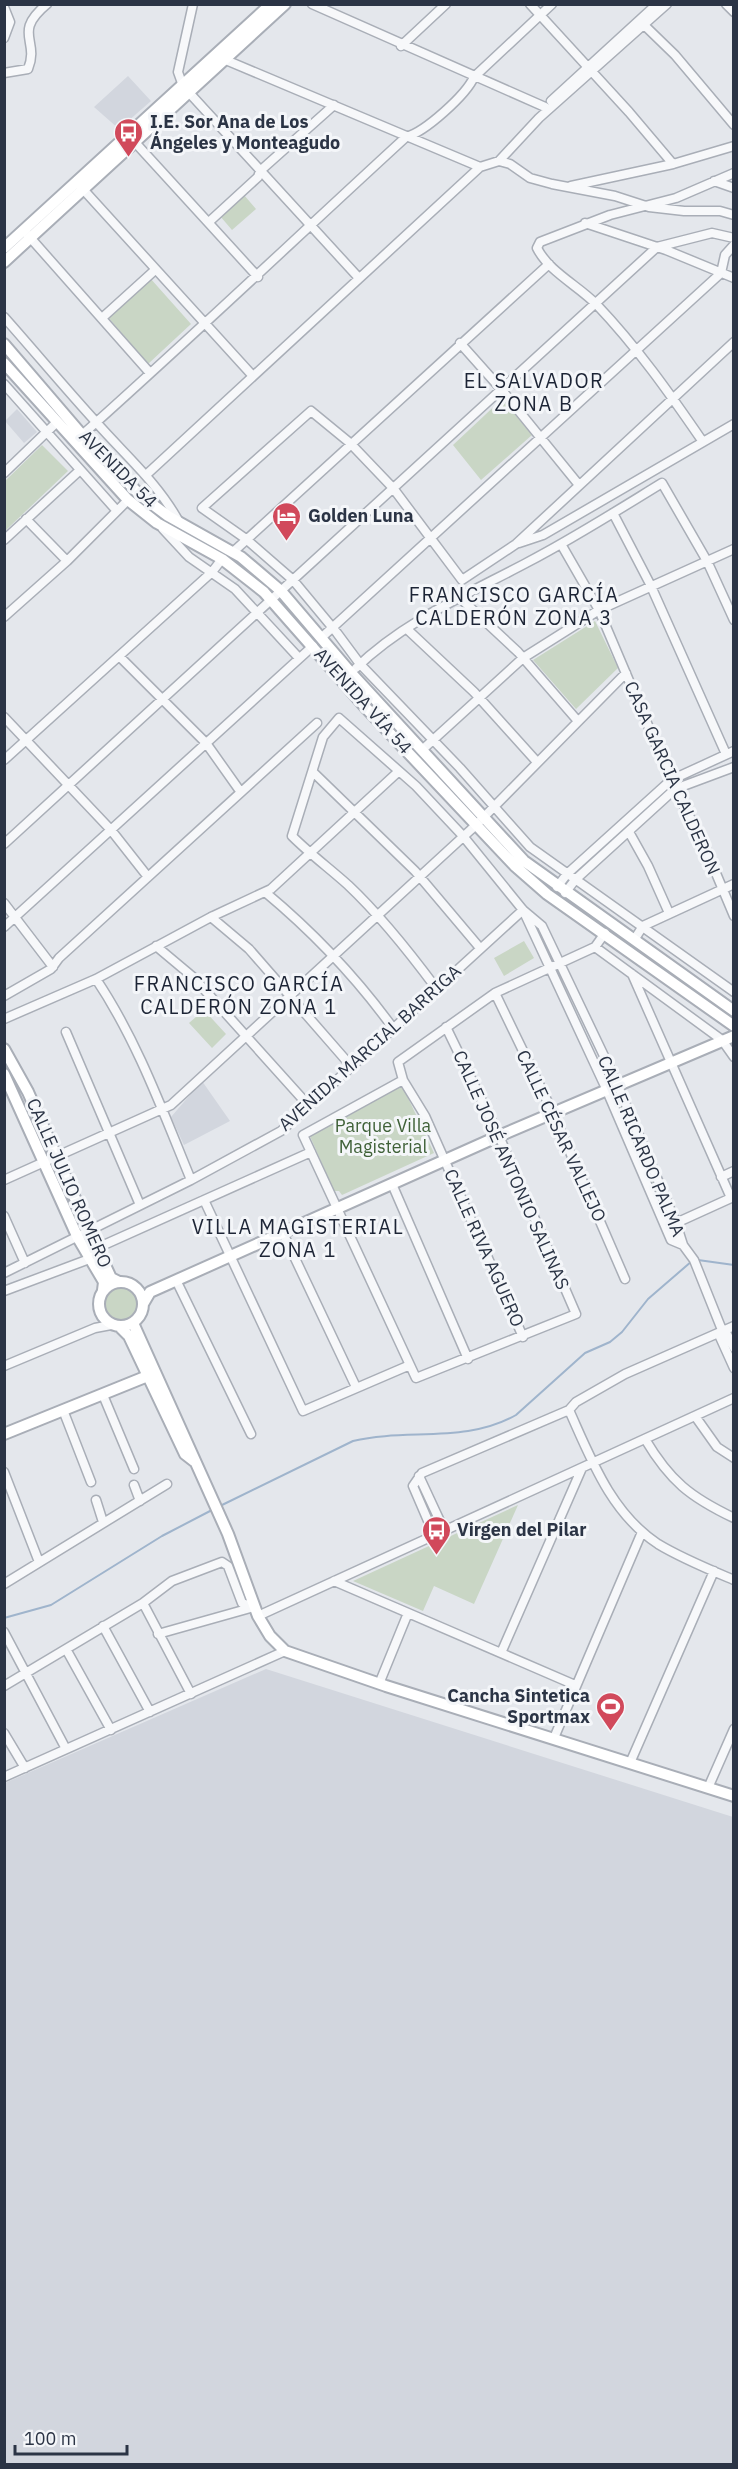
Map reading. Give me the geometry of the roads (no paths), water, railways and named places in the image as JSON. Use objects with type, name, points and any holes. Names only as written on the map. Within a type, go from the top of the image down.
[{"type":"main road","points":[[221,58],[271,4]]},
{"type":"main road","points":[[4,262],[27,235],[80,186],[186,89],[285,4]]},
{"type":"main road","points":[[4,248],[27,235]]},
{"type":"main road","name":"AVENIDA 54","points":[[4,344],[82,435],[140,495],[179,522],[233,552],[280,591]]},
{"type":"main road","name":"AVENIDA VÍA 54","points":[[4,363],[128,500],[157,523],[222,559],[273,600],[368,709],[526,876],[734,1026]]},
{"type":"main road","name":"AVENIDA VÍA 54","points":[[280,591],[351,673],[524,861],[561,890],[734,1011]]},
{"type":"main road","points":[[134,1323],[150,1292],[499,1136],[734,1036]]},
{"type":"main road","name":"CALLE JULIO ROMERO","points":[[4,1049],[28,1092],[78,1238],[94,1253],[111,1278],[119,1282]]},
{"type":"main road","name":"CALLE JULIO ROMERO","points":[[4,1074],[88,1232],[104,1282],[103,1290]]},
{"type":"main road","points":[[150,1292],[119,1282],[103,1290],[98,1302],[111,1323],[129,1336],[151,1374]]},
{"type":"main road","points":[[136,1287],[143,1304]]},
{"type":"main road","points":[[111,1323],[134,1323]]},
{"type":"main road","points":[[134,1323],[151,1374],[185,1455],[194,1461],[211,1494],[256,1611],[270,1636],[285,1651],[379,1684],[734,1797]]},
{"type":"main road","points":[[4,1434],[151,1374]]},
{"type":"street","points":[[4,73],[28,69],[31,62],[27,33],[30,22],[47,4]]},
{"type":"street","points":[[193,4],[178,72],[186,89],[358,277]]},
{"type":"street","points":[[312,4],[401,46],[544,107]]},
{"type":"street","points":[[430,4],[437,12]]},
{"type":"street","points":[[401,46],[446,4]]},
{"type":"street","points":[[530,4],[673,164]]},
{"type":"street","points":[[82,435],[203,323],[258,277],[310,225],[406,137],[416,135],[442,112],[471,85],[474,77],[552,4]]},
{"type":"street","points":[[642,23],[657,4]]},
{"type":"street","points":[[146,475],[358,277],[480,167],[499,161],[539,118],[590,70],[642,23],[667,4]]},
{"type":"street","points":[[726,4],[734,12]]},
{"type":"street","points":[[4,7],[10,22],[4,38]]},
{"type":"street","points":[[642,23],[675,55],[734,125]]},
{"type":"street","points":[[221,58],[480,167]]},
{"type":"street","points":[[539,118],[544,107],[590,70]]},
{"type":"street","points":[[210,221],[258,177],[260,171],[334,105]]},
{"type":"street","points":[[132,139],[210,221],[258,277]]},
{"type":"street","points":[[566,188],[673,164],[734,146]]},
{"type":"street","points":[[499,161],[510,164],[530,178],[566,188],[615,196],[649,207],[684,211],[720,210],[734,215]]},
{"type":"street","points":[[703,442],[636,350],[595,303],[549,264],[537,250],[540,242],[585,223],[649,207],[693,192],[734,174]]},
{"type":"street","points":[[714,181],[734,188]]},
{"type":"street","points":[[80,186],[154,270],[252,375]]},
{"type":"street","points":[[585,223],[657,247],[734,278]]},
{"type":"street","points":[[4,844],[657,247],[712,233],[734,238]]},
{"type":"street","points":[[27,235],[150,373]]},
{"type":"street","points":[[321,638],[721,273],[725,255],[734,245]]},
{"type":"street","points":[[233,552],[549,264]]},
{"type":"street","points":[[102,318],[154,270]]},
{"type":"street","points":[[4,317],[96,423],[146,475],[168,502],[179,522]]},
{"type":"street","points":[[350,443],[393,488],[462,580],[516,544],[734,342]]},
{"type":"street","points":[[460,343],[541,437],[579,486]]},
{"type":"street","points":[[4,384],[46,434],[117,511]]},
{"type":"street","name":"AVENIDA VÍA 54","points":[[350,443],[311,411],[202,508],[246,539],[293,580],[360,664],[530,847],[734,992]]},
{"type":"street","points":[[4,473],[56,423]]},
{"type":"street","points":[[516,544],[543,536],[734,424]]},
{"type":"street","points":[[4,540],[79,471]]},
{"type":"street","points":[[351,673],[408,630],[459,597],[561,544],[662,483],[706,561],[734,620]]},
{"type":"street","points":[[4,617],[67,561],[128,500]]},
{"type":"street","points":[[561,890],[567,874],[671,780],[730,752],[650,584],[613,513]]},
{"type":"street","points":[[27,519],[67,561]]},
{"type":"street","points":[[157,523],[189,557],[235,590],[299,658]]},
{"type":"street","name":"CASA GARCIA CALDERON","points":[[561,544],[599,610],[671,780],[702,840],[734,916]]},
{"type":"street","points":[[422,750],[523,658],[599,610],[650,584],[734,549]]},
{"type":"street","points":[[4,760],[212,572],[222,559]]},
{"type":"street","points":[[459,597],[523,658],[577,720]]},
{"type":"street","points":[[408,630],[479,697],[537,762]]},
{"type":"street","points":[[4,927],[313,646]]},
{"type":"street","points":[[119,656],[206,743],[240,791]]},
{"type":"street","points":[[4,1180],[171,1105],[476,825],[577,720],[626,673]]},
{"type":"street","points":[[4,717],[111,830],[148,878]]},
{"type":"street","points":[[436,988],[377,916],[348,886],[309,854],[292,836],[314,773],[323,737],[339,718],[399,771],[463,836],[523,910]]},
{"type":"street","points":[[4,996],[53,967],[59,957],[317,723]]},
{"type":"street","points":[[561,890],[675,789],[682,789],[734,767]]},
{"type":"street","points":[[4,1019],[96,979],[211,917],[265,892],[399,771]]},
{"type":"street","points":[[314,773],[419,876],[480,948]]},
{"type":"street","points":[[629,832],[648,866],[669,913]]},
{"type":"street","points":[[634,940],[643,926],[734,885]]},
{"type":"street","points":[[265,892],[306,927],[393,1028]]},
{"type":"street","points":[[4,903],[17,916],[53,967]]},
{"type":"street","name":"AVENIDA MARCIAL BARRIGA","points":[[4,1273],[78,1238],[281,1131],[523,910]]},
{"type":"street","name":"CALLE RICARDO PALMA","points":[[523,910],[539,922],[560,962],[612,1087],[670,1240],[683,1245]]},
{"type":"street","name":"CALLE RICARDO PALMA","points":[[523,910],[612,1087],[676,1223],[683,1245]]},
{"type":"street","points":[[211,917],[249,949],[351,1066]]},
{"type":"street","points":[[446,1027],[495,993],[595,947],[604,933]]},
{"type":"street","points":[[156,946],[194,977],[308,1106]]},
{"type":"street","points":[[595,947],[722,1040],[727,1044],[734,1058]]},
{"type":"street","points":[[632,974],[731,1198],[676,1223]]},
{"type":"street","points":[[96,979],[116,1009],[191,1180]]},
{"type":"street","name":"CALLE CÉSAR VALLEJO","points":[[495,993],[553,1113],[626,1279]]},
{"type":"street","name":"CALLE RIVA AGUERO","points":[[446,1027],[398,1062],[404,1080],[425,1116],[523,1337]]},
{"type":"street","name":"CALLE JOSÉ ANTONIO SALINAS","points":[[446,1027],[499,1136],[576,1314],[523,1337]]},
{"type":"street","points":[[66,1032],[140,1205]]},
{"type":"street","points":[[404,1080],[303,1135],[416,1378],[523,1337]]},
{"type":"street","points":[[4,1292],[94,1253],[311,1152]]},
{"type":"street","points":[[722,1176],[734,1171]]},
{"type":"street","points":[[392,1184],[468,1359]]},
{"type":"street","points":[[204,1200],[303,1411],[410,1365]]},
{"type":"street","points":[[4,1216],[26,1263]]},
{"type":"street","points":[[283,1233],[356,1388]]},
{"type":"street","points":[[683,1245],[694,1260],[722,1330],[727,1334],[734,1348]]},
{"type":"street","points":[[176,1280],[251,1434]]},
{"type":"street","points":[[4,1366],[111,1323]]},
{"type":"street","points":[[435,1537],[413,1486],[418,1476],[569,1410],[576,1402],[625,1374],[734,1326]]},
{"type":"street","points":[[722,1330],[720,1337],[734,1368]]},
{"type":"street","points":[[103,1395],[134,1469]]},
{"type":"street","points":[[158,1634],[256,1611],[334,1581],[435,1537],[734,1398]]},
{"type":"street","points":[[63,1410],[91,1482]]},
{"type":"street","points":[[569,1410],[593,1463],[616,1504],[642,1532],[670,1550],[734,1580]]},
{"type":"street","points":[[695,1416],[717,1447],[734,1458]]},
{"type":"street","points":[[645,1439],[674,1482],[694,1498],[734,1518]]},
{"type":"street","points":[[501,1653],[582,1468]]},
{"type":"street","points":[[4,1472],[39,1562]]},
{"type":"street","points":[[418,1476],[445,1532]]},
{"type":"street","points":[[4,1584],[167,1484]]},
{"type":"street","points":[[134,1485],[140,1501]]},
{"type":"street","points":[[96,1500],[104,1522]]},
{"type":"street","points":[[554,1738],[642,1532]]},
{"type":"street","points":[[4,1686],[143,1603],[172,1581],[222,1562],[228,1566],[242,1603],[256,1611]]},
{"type":"street","points":[[630,1763],[714,1571]]},
{"type":"street","points":[[334,1581],[575,1685]]},
{"type":"street","points":[[143,1603],[191,1694]]},
{"type":"street","points":[[379,1684],[408,1613]]},
{"type":"street","points":[[103,1626],[150,1712]]},
{"type":"street","points":[[4,1632],[66,1749]]},
{"type":"street","points":[[66,1649],[111,1730]]},
{"type":"street","points":[[4,1777],[285,1651]]},
{"type":"street","points":[[708,1788],[734,1729]]},
{"type":"street","points":[[4,1733],[25,1768]]},
{"type":"waterway","points":[[698,1260],[734,1265]]},
{"type":"waterway","points":[[220,1506],[353,1441],[373,1437],[456,1433],[497,1424],[516,1415],[585,1353],[610,1342],[622,1332],[648,1299],[692,1261]]},
{"type":"waterway","points":[[4,1618],[51,1605],[162,1536],[212,1510]]},
{"type":"place","name":"I.E. Sor Ana de Los Ángeles y Monteagudo","points":[[129,158]]},
{"type":"place","name":"Golden Luna","points":[[287,542]]},
{"type":"place","name":"Virgen del Pilar","points":[[436,1556]]},
{"type":"place","name":"Cancha Sintetica Sportmax","points":[[611,1732]]},
{"type":"district","name":"EL SALVADOR ZONA B","points":[[534,392]]},
{"type":"district","name":"FRANCISCO GARCÍA CALDERÓN ZONA 3","points":[[514,606]]},
{"type":"district","name":"FRANCISCO GARCÍA CALDERÓN ZONA 1","points":[[239,996]]},
{"type":"district","name":"VILLA MAGISTERIAL ZONA 1","points":[[298,1238]]},
{"type":"park label","name":"Parque Villa Magisterial","points":[[383,1136]]}]
